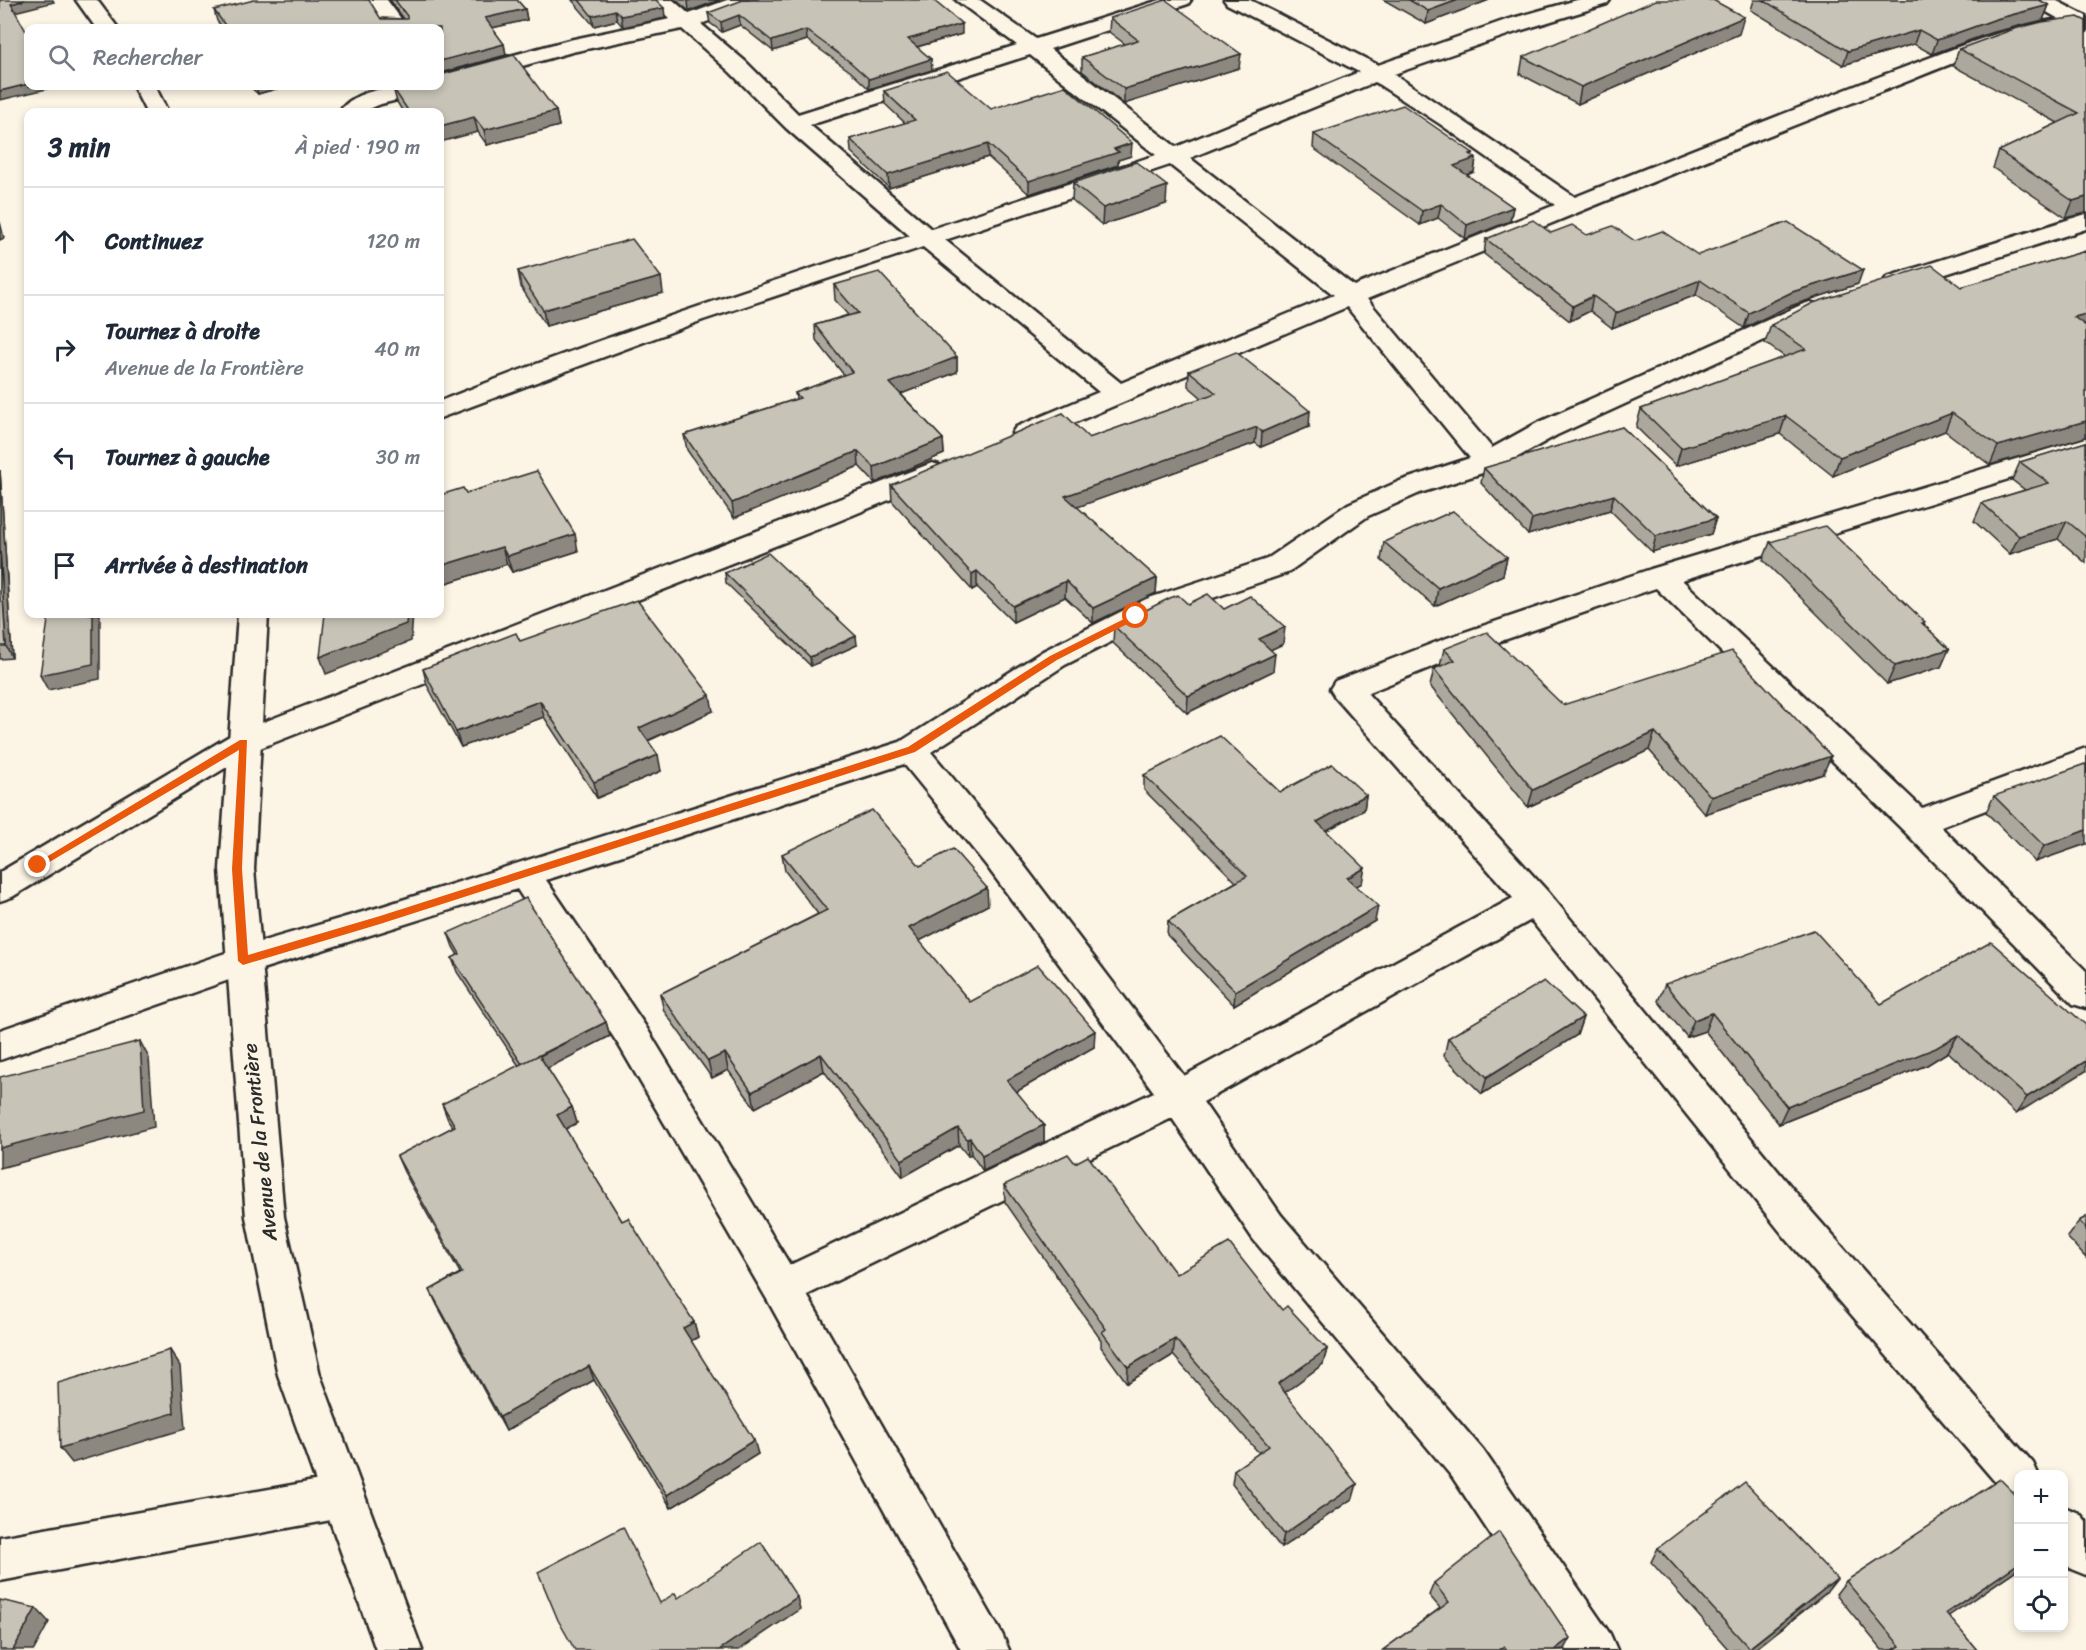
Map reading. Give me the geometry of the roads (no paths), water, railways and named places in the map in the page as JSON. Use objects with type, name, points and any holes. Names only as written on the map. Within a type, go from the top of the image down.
[{"type":"street","points":[[86,0],[104,24]]},
{"type":"street","points":[[376,0],[394,24]]},
{"type":"street","points":[[660,0],[738,67],[794,123],[927,238],[1119,395]]},
{"type":"street","points":[[444,81],[569,46],[687,22],[747,0]]},
{"type":"street","points":[[966,0],[1035,48],[1352,297],[1488,462]]},
{"type":"street","points":[[794,123],[1181,0]]},
{"type":"street","points":[[1234,0],[1377,74],[1448,119],[1572,206]]},
{"type":"street","points":[[444,408],[694,315],[1175,156],[1377,74],[1514,25],[1600,0]]},
{"type":"street","points":[[2040,0],[2084,23]]},
{"type":"street","points":[[1004,442],[1572,206],[1963,52],[2037,29],[2084,23]]},
{"type":"street","points":[[146,90],[155,108]]},
{"type":"street","points":[[352,108],[363,102],[410,90]]},
{"type":"street","points":[[1875,289],[2086,221]]},
{"type":"street","points":[[0,1045],[243,961],[380,920],[911,750],[1054,658],[1157,606],[1277,566],[1358,510],[1410,487],[1488,462],[1547,429],[1729,349],[1797,314],[1830,304]]},
{"type":"street","points":[[2014,1471],[1797,1223],[1536,901],[1346,689],[1458,645],[1661,576],[2086,446]]},
{"type":"street","points":[[0,888],[244,742],[815,521],[951,464]]},
{"type":"street","points":[[1661,576],[1917,823],[2086,994]]},
{"type":"street","name":"Avenue de la Frontière","points":[[253,618],[237,869],[265,1217],[299,1375],[399,1650]]},
{"type":"street","points":[[911,750],[998,856],[1179,1097],[1267,1227],[1468,1464],[1594,1650]]},
{"type":"street","points":[[1917,823],[2086,760]]},
{"type":"street","points":[[524,873],[633,1037],[782,1288],[986,1650]]},
{"type":"street","points":[[782,1288],[1179,1097],[1536,901]]},
{"type":"street","points":[[0,1559],[342,1497]]},
{"type":"street","points":[[2068,1533],[2086,1554]]}]
